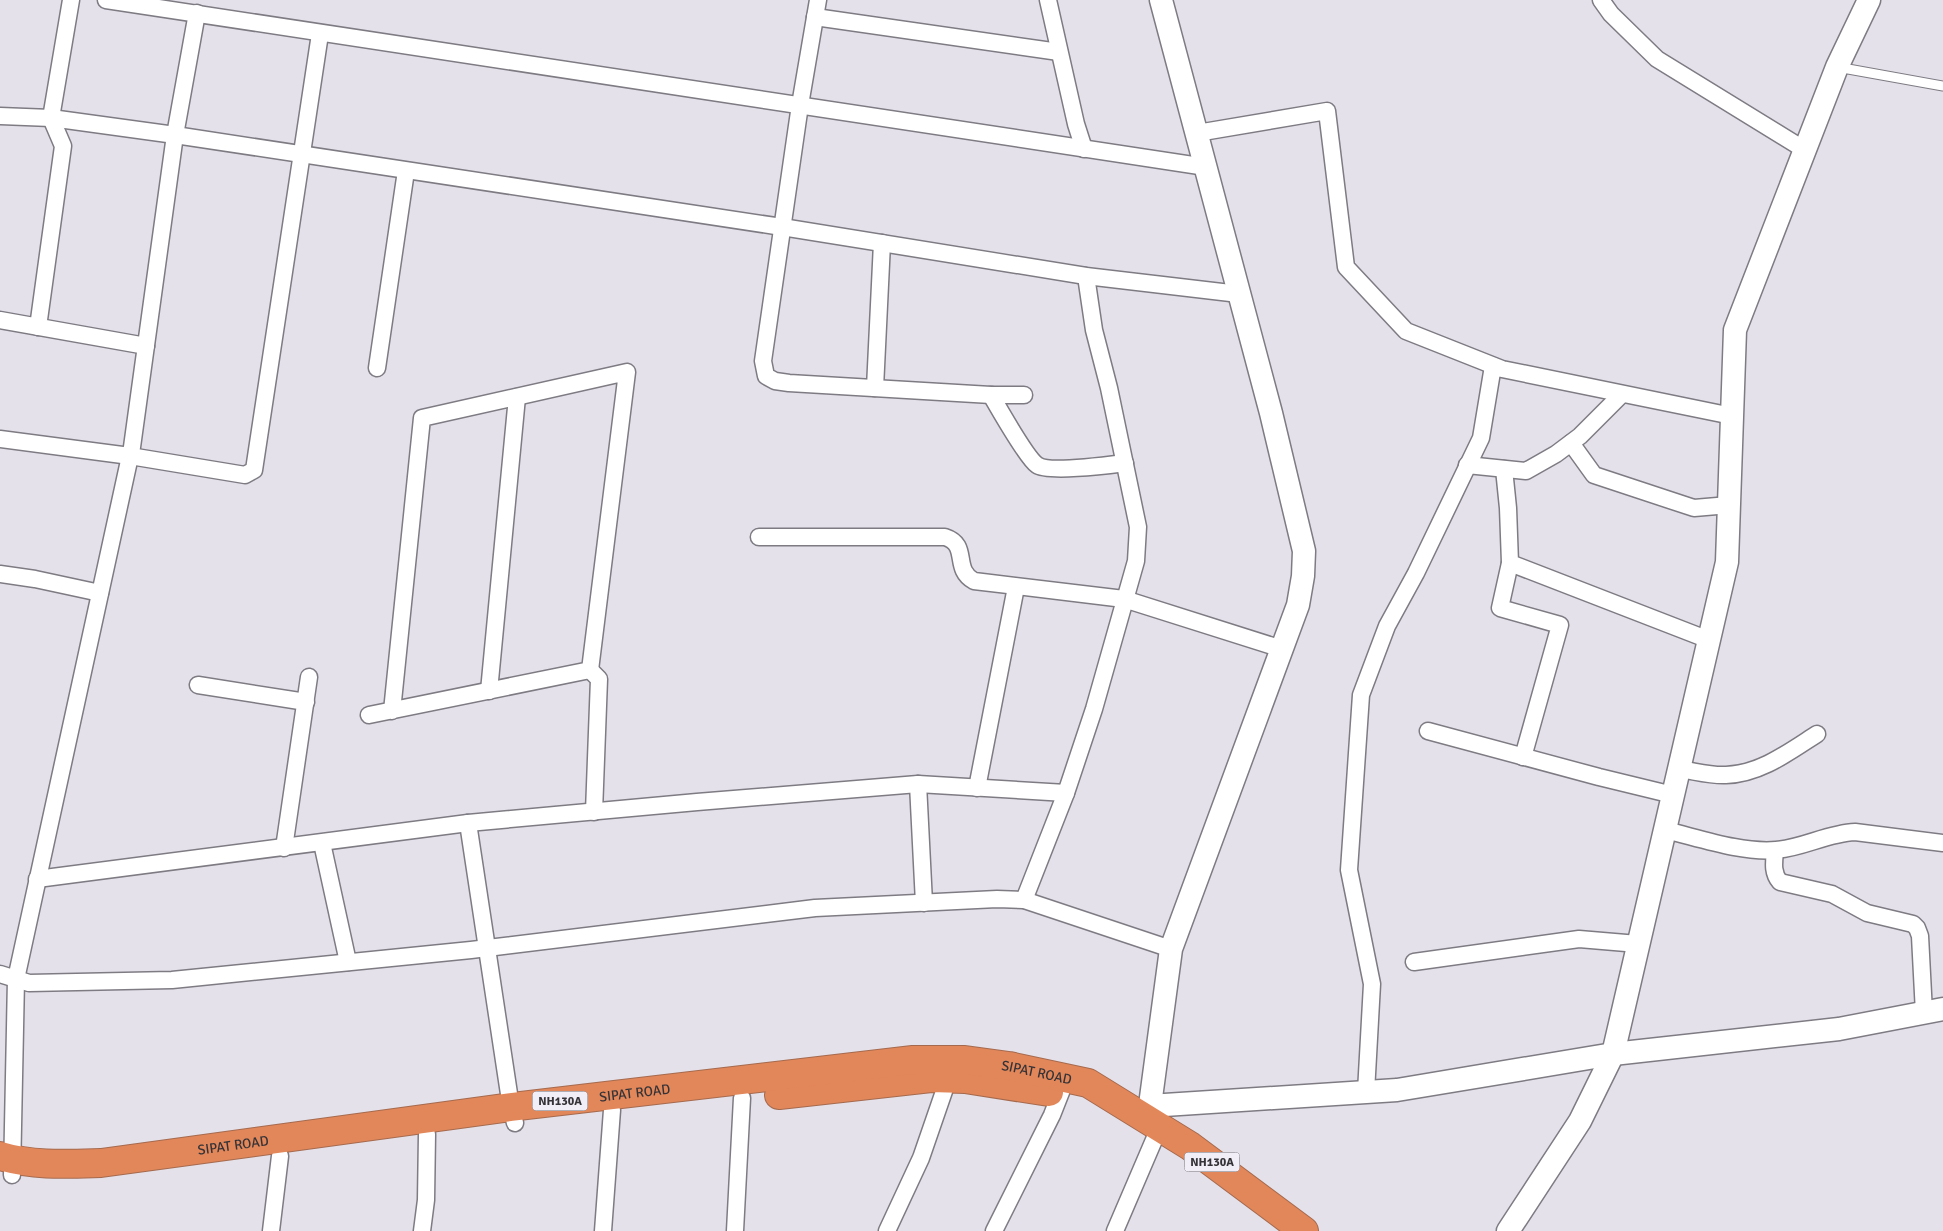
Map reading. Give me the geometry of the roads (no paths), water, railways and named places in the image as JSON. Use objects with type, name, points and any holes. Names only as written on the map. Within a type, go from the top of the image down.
[{"type":"highway","name":"SIPAT ROAD","points":[[6,1166],[101,1163],[513,1115],[913,1060],[952,1069],[1064,1086],[1087,1099],[1115,1101],[1152,1118],[1304,1231]]},
{"type":"highway","name":"SIPAT ROAD","points":[[6,1166],[47,1180],[92,1178],[190,1168],[427,1134],[513,1115],[612,1110],[742,1098],[931,1078],[952,1069]]},
{"type":"street","points":[[38,327],[63,146],[51,118],[71,0]]},
{"type":"street","points":[[106,0],[1206,167]]},
{"type":"street","points":[[818,0],[800,105],[763,361],[766,376],[775,381],[789,383],[991,395],[1024,395]]},
{"type":"street","points":[[1048,0],[1076,124],[1084,149]]},
{"type":"street","points":[[1114,1231],[1152,1118],[1171,949],[1298,604],[1303,576],[1304,551],[1270,413],[1161,0]]},
{"type":"street","points":[[1601,0],[1611,14],[1657,59],[1805,150]]},
{"type":"street","points":[[1508,1231],[1580,1121],[1613,1054],[1728,562],[1735,330],[1837,67],[1869,0]]},
{"type":"street","points":[[6,1166],[8,977],[37,880],[130,456],[176,135],[197,13]]},
{"type":"street","points":[[815,17],[1059,52]]},
{"type":"street","points":[[0,440],[130,456],[246,475],[254,470],[320,34]]},
{"type":"street","points":[[1197,133],[1327,110],[1346,267],[1406,331],[1493,366],[1525,375],[1732,416]]},
{"type":"street","points":[[0,116],[51,118],[176,135],[782,227],[1086,276],[1239,294]]},
{"type":"street","points":[[377,368],[406,171]]},
{"type":"street","points":[[875,388],[882,243]]},
{"type":"street","points":[[1024,900],[1066,794],[1094,709],[1136,561],[1138,528],[1109,388],[1094,330],[1086,276]]},
{"type":"street","points":[[0,320],[146,346]]},
{"type":"street","points":[[1366,1092],[1372,984],[1349,870],[1361,695],[1387,626],[1416,573],[1481,438],[1493,366]]},
{"type":"street","points":[[392,710],[422,418],[627,372],[590,670]]},
{"type":"street","points":[[1467,465],[1526,471],[1556,454],[1580,436],[1622,394]]},
{"type":"street","points":[[991,395],[1037,465],[1044,468],[1058,468],[1125,464]]},
{"type":"street","points":[[489,691],[517,397]]},
{"type":"street","points":[[1571,443],[1594,475],[1694,508],[1729,505]]},
{"type":"street","points":[[1504,469],[1508,508],[1510,563],[1500,608],[1560,625],[1523,757]]},
{"type":"street","points":[[759,536],[944,538],[953,540],[957,544],[966,577],[981,582],[1124,599],[1282,649]]},
{"type":"street","points":[[1510,563],[1710,640]]},
{"type":"street","points":[[0,574],[35,579],[100,593]]},
{"type":"street","points":[[977,788],[1016,587]]},
{"type":"street","points":[[369,715],[590,670]]},
{"type":"street","points":[[590,670],[599,679],[594,812]]},
{"type":"street","points":[[284,848],[310,677]]},
{"type":"street","points":[[198,685],[306,702]]},
{"type":"street","points":[[1428,731],[1673,795]]},
{"type":"street","points":[[1679,769],[1724,776],[1744,772],[1770,763],[1817,734]]},
{"type":"street","points":[[37,880],[468,823],[918,784],[1066,794]]},
{"type":"street","points":[[918,784],[924,902]]},
{"type":"street","points":[[468,823],[513,1115]]},
{"type":"street","points":[[1665,830],[1742,848],[1775,851],[1796,848],[1845,832],[1943,843]]},
{"type":"street","points":[[322,843],[348,962]]},
{"type":"street","points":[[1152,1118],[1366,1092],[1397,1090],[1613,1054],[1839,1029],[1933,1011],[1917,928],[1913,924],[1867,913],[1832,894],[1780,882],[1774,868],[1775,851]]},
{"type":"street","points":[[8,977],[29,982],[172,980],[488,948],[814,908],[996,899],[1024,900],[1171,949]]},
{"type":"street","points":[[1414,962],[1579,939],[1638,944]]},
{"type":"street","points":[[887,1231],[921,1158],[952,1069]]},
{"type":"street","points":[[994,1231],[1064,1086]]},
{"type":"street","points":[[735,1231],[742,1098]]},
{"type":"street","points":[[603,1231],[612,1110]]},
{"type":"street","points":[[422,1231],[426,1200],[427,1134]]},
{"type":"street","points":[[271,1231],[280,1156]]},
{"type":"lane","points":[[1837,67],[1943,86]]}]
